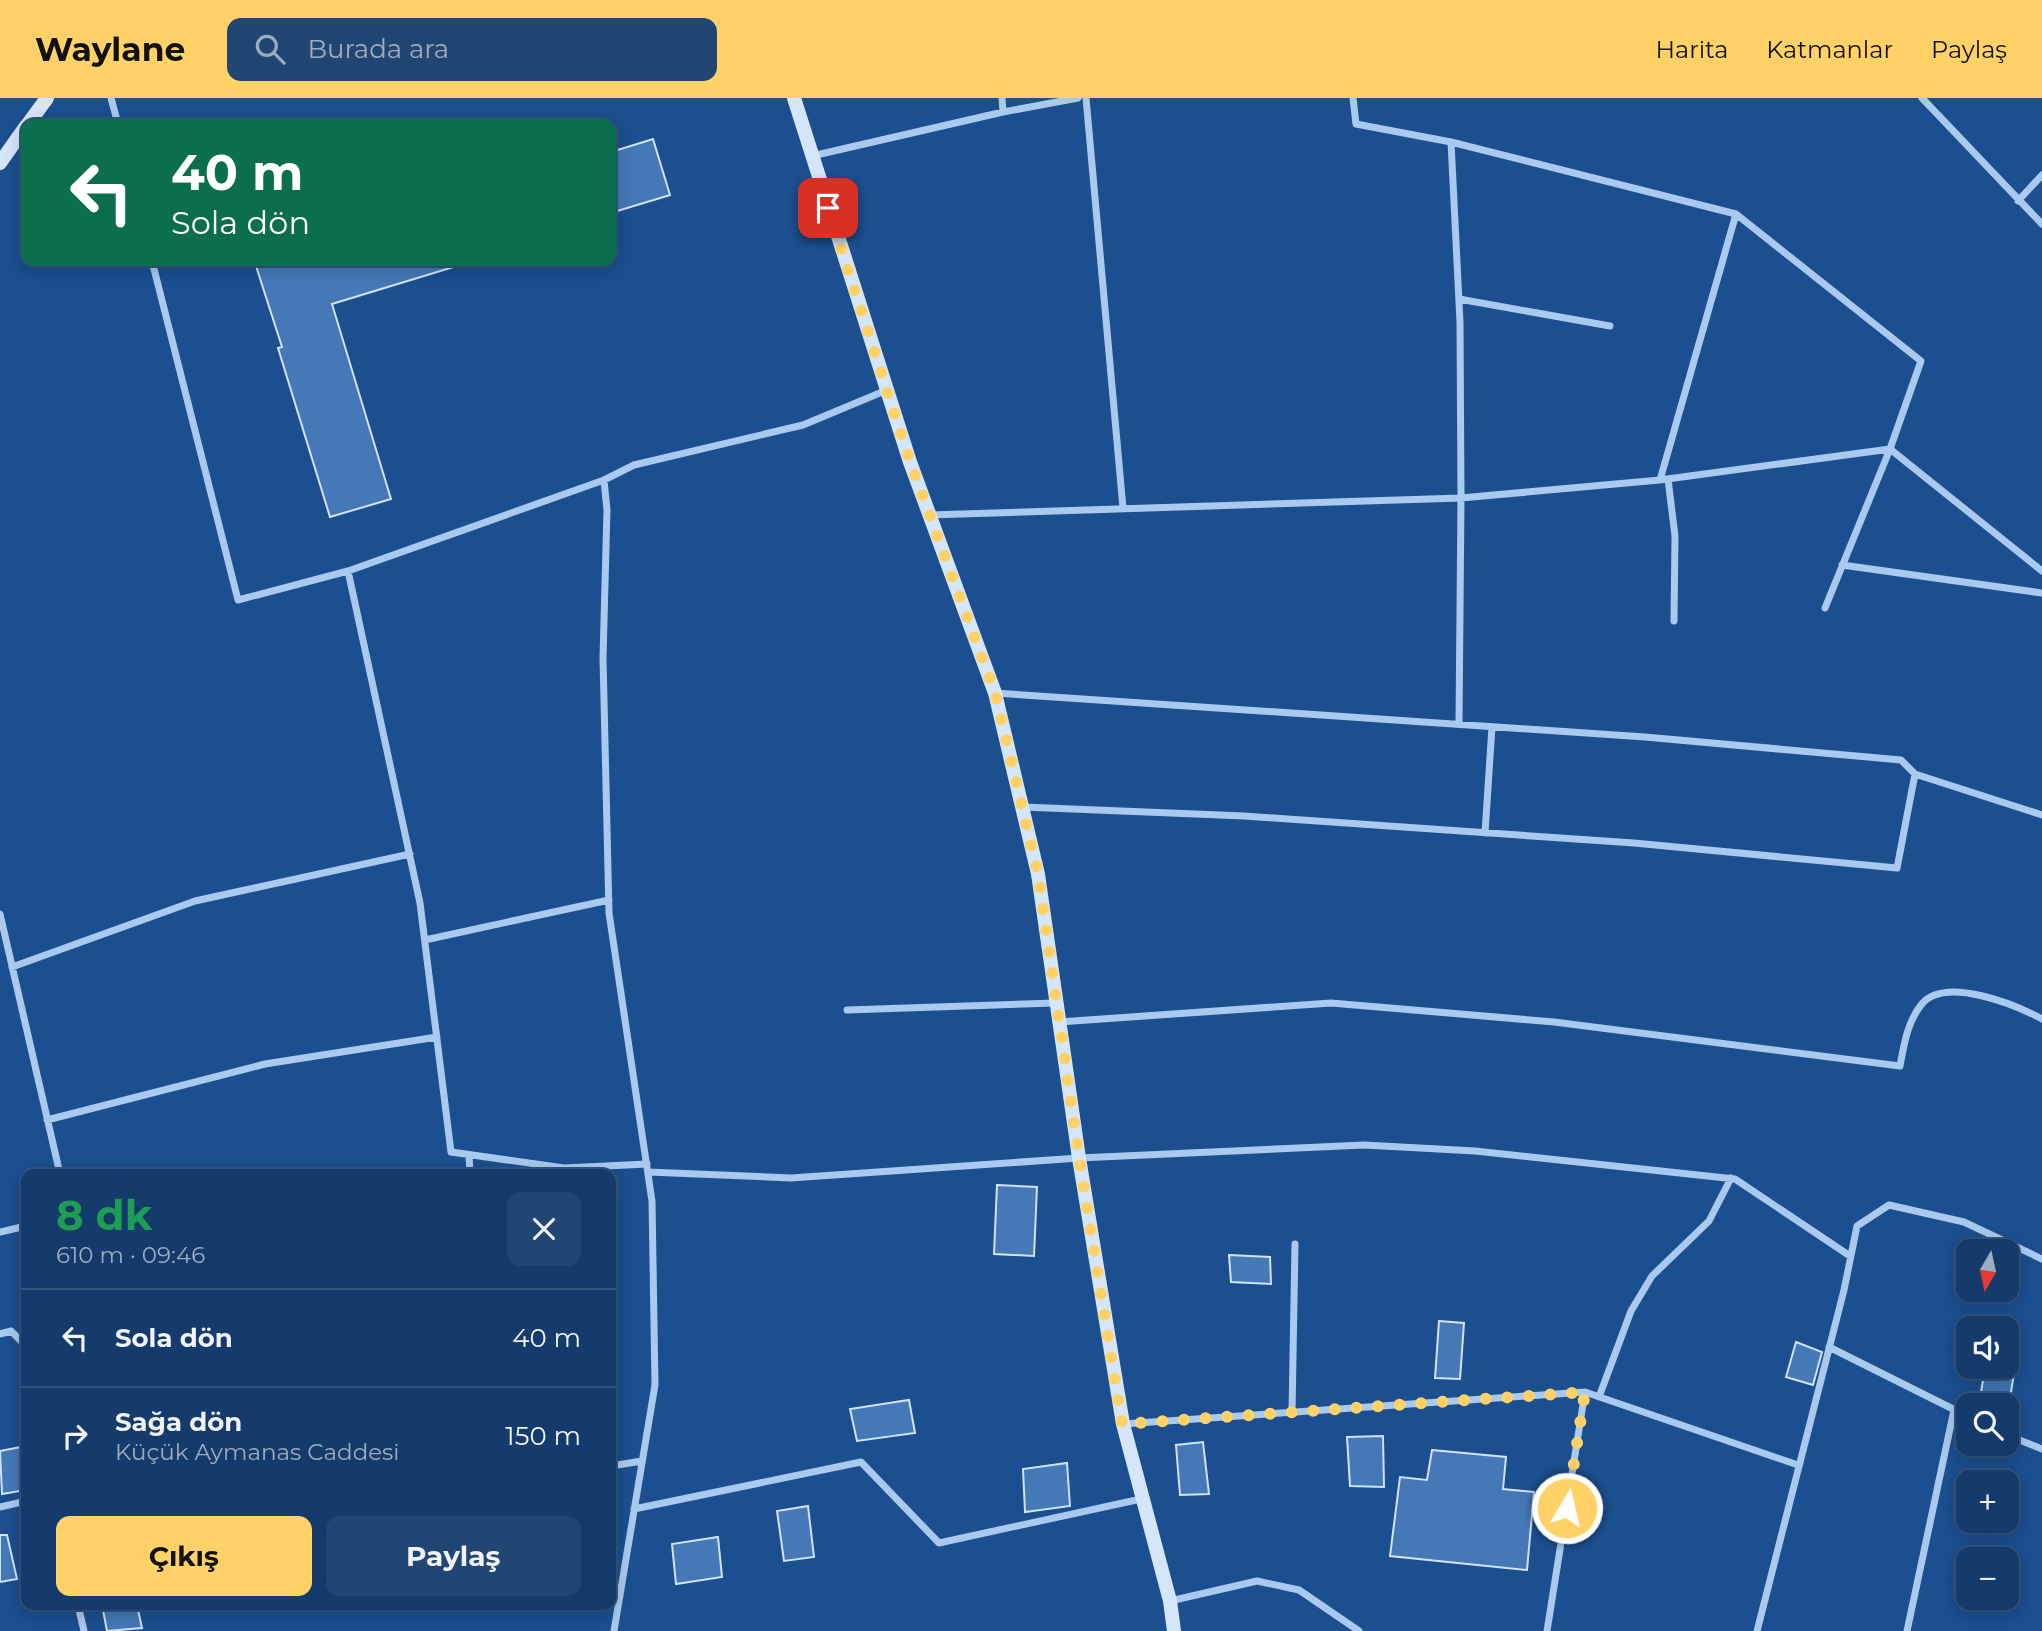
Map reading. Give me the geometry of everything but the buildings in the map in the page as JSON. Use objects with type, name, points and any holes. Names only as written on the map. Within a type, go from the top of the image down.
[{"type":"street","points":[[31,119],[47,98]]},
{"type":"street","points":[[111,98],[117,119]]},
{"type":"street","points":[[794,98],[929,515],[995,693],[1038,874],[1079,1158],[1122,1424],[1170,1601],[1174,1631]]},
{"type":"street","points":[[1002,98],[1003,112]]},
{"type":"street","points":[[811,157],[1003,112],[1078,98]]},
{"type":"street","points":[[1086,98],[1123,508]]},
{"type":"street","points":[[1353,98],[1356,124],[1451,142],[1736,214],[1921,361],[1890,449],[1825,608]]},
{"type":"street","points":[[1922,98],[2042,224]]},
{"type":"street","points":[[0,163],[21,133]]},
{"type":"street","points":[[1451,142],[1459,299],[1459,724]]},
{"type":"street","points":[[2018,201],[2042,175]]},
{"type":"street","points":[[1674,621],[1675,536],[1664,480],[1736,214]]},
{"type":"street","points":[[153,266],[238,600],[348,571],[604,480],[634,465],[803,425],[887,390]]},
{"type":"street","points":[[1459,299],[1610,326]]},
{"type":"street","points":[[929,515],[1461,498],[1664,480],[1890,449],[2042,571]]},
{"type":"street","points":[[604,480],[607,510],[603,658],[609,900],[652,1201],[655,1385],[614,1631]]},
{"type":"street","points":[[1842,565],[2042,593]]},
{"type":"street","points":[[348,571],[420,902],[451,1152],[565,1168],[647,1168],[792,1178],[1079,1158],[1364,1145],[1475,1151],[1731,1178],[1850,1256]]},
{"type":"street","points":[[995,693],[1645,737],[1901,760],[1915,774],[2042,815]]},
{"type":"street","points":[[1485,833],[1492,727]]},
{"type":"street","points":[[1022,807],[1244,816],[1897,867],[1915,774]]},
{"type":"street","points":[[12,967],[195,901],[410,854]]},
{"type":"street","points":[[425,940],[609,900]]},
{"type":"street","points":[[0,914],[59,1169]]},
{"type":"street","points":[[1059,1022],[1331,1003],[1554,1022],[1900,1066],[1907,1030],[1922,1003],[1934,996],[1963,991],[2017,1006],[2042,1019]]},
{"type":"street","points":[[847,1010],[1056,1003]]},
{"type":"street","points":[[47,1120],[265,1064],[437,1037]]},
{"type":"street","points":[[469,1155],[470,1169]]},
{"type":"street","points":[[1599,1397],[1631,1311],[1653,1276],[1709,1221],[1731,1178]]},
{"type":"street","points":[[1757,1631],[1857,1226],[1889,1205],[1964,1222],[2042,1259]]},
{"type":"street","points":[[0,1231],[21,1227]]},
{"type":"street","points":[[1292,1413],[1294,1244]]},
{"type":"street","points":[[0,1334],[11,1331],[21,1341]]},
{"type":"street","points":[[1829,1347],[1954,1410],[1907,1631]]},
{"type":"street","points":[[1122,1424],[1585,1392],[1798,1465]]},
{"type":"street","points":[[1546,1631],[1585,1392]]},
{"type":"street","points":[[2019,1440],[2042,1449]]},
{"type":"street","points":[[616,1465],[642,1461]]},
{"type":"street","points":[[634,1509],[861,1462],[939,1543],[1141,1499]]},
{"type":"street","points":[[0,1507],[21,1502]]},
{"type":"street","points":[[1170,1601],[1257,1581],[1299,1590],[1359,1631]]},
{"type":"street","points":[[79,1610],[84,1631]]},
{"type":"route","points":[[828,208],[910,462],[995,693],[1038,874],[1079,1158],[1122,1424],[1585,1392],[1567,1508]]}]
